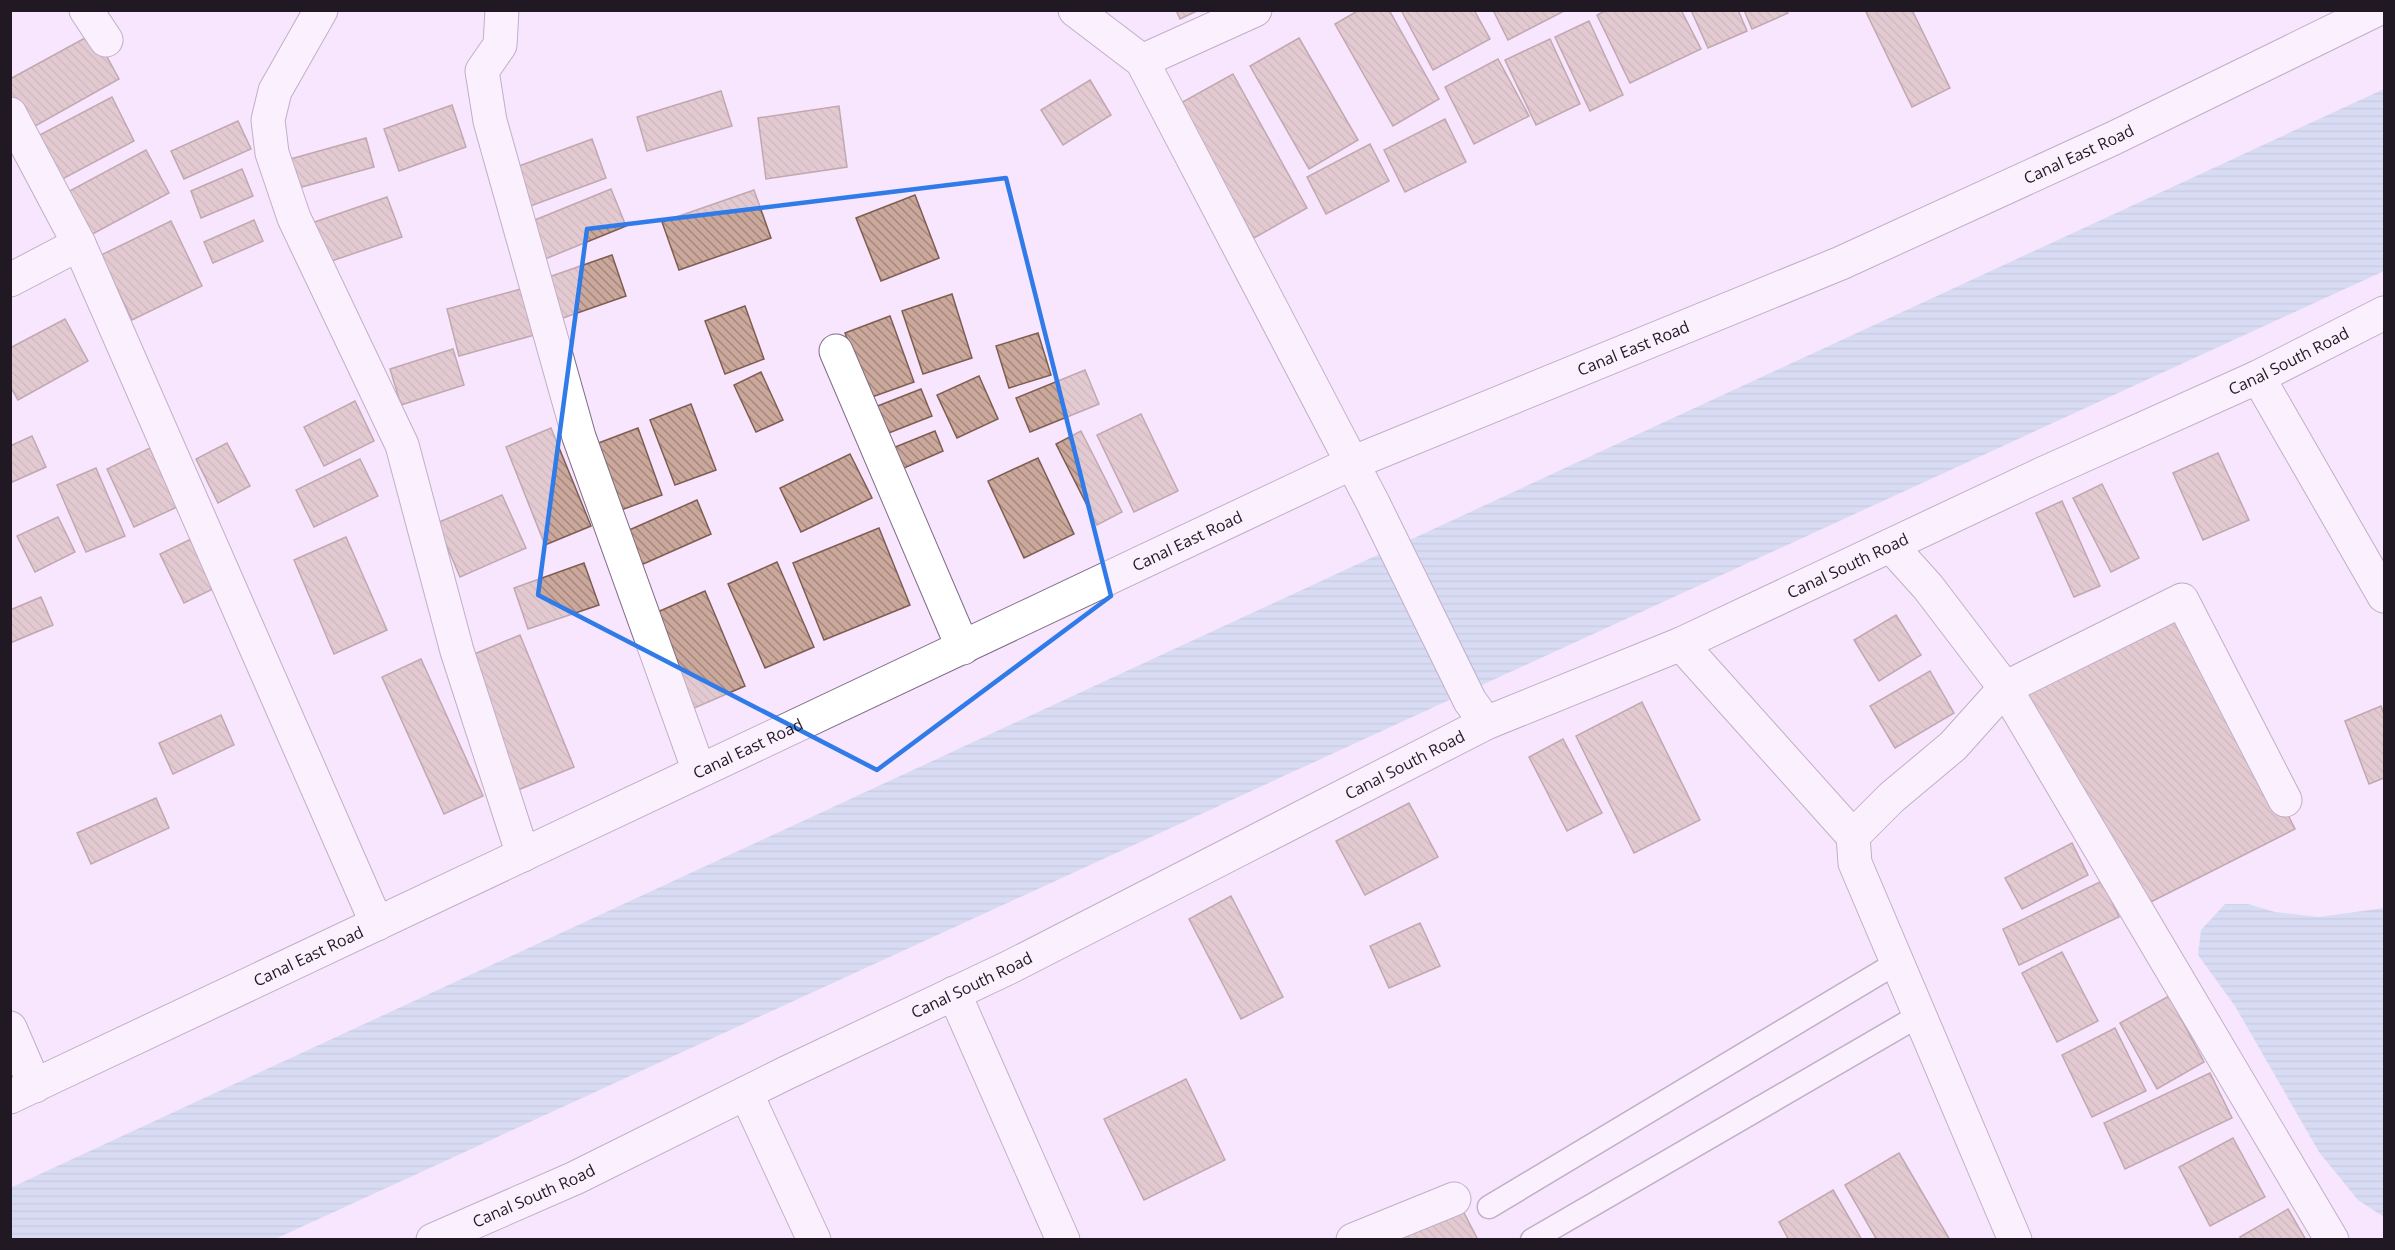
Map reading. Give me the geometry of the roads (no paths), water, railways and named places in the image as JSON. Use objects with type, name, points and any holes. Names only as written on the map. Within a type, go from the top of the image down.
[{"type":"street","points":[[86,10],[106,40]]},
{"type":"street","points":[[321,10],[275,91],[268,120],[272,153],[294,218],[402,446],[457,651],[523,855]]},
{"type":"street","points":[[502,10],[500,45],[482,71],[490,121],[579,437],[699,771]]},
{"type":"street","points":[[1075,10],[1142,61],[1352,463],[1478,712]]},
{"type":"street","name":"Canal East Road","points":[[22,1092],[1352,463],[1841,263],[2114,138],[2376,10]]},
{"type":"street","points":[[1142,61],[1245,13]]},
{"type":"street","points":[[10,114],[79,244],[377,924]]},
{"type":"street","points":[[10,280],[79,244]]},
{"type":"street","name":"Canal South Road","points":[[433,1239],[575,1178],[1215,864],[1478,712],[1681,644],[2042,474],[2258,377],[2385,313]]},
{"type":"street","points":[[836,351],[963,648]]},
{"type":"street","points":[[2258,377],[2385,596]]},
{"type":"street","points":[[1891,546],[1928,587],[2005,688],[2332,1239]]},
{"type":"street","points":[[1853,836],[1892,797],[1953,746],[2005,688],[2182,600],[2285,800]]},
{"type":"street","points":[[1681,644],[1853,836],[1855,863],[2013,1238]]},
{"type":"street","points":[[954,993],[1063,1239]]},
{"type":"street","points":[[10,1028],[22,1092]]},
{"type":"street","points":[[746,1093],[814,1239]]},
{"type":"street","points":[[1353,1239],[1454,1198]]},
{"type":"lane","points":[[1489,1207],[1898,962]]},
{"type":"lane","points":[[1532,1239],[1920,1015]]},
{"type":"water","points":[[2384,89],[2384,271],[275,1239],[11,1239],[10,1188]]},
{"type":"water","points":[[2225,904],[2248,904],[2275,912],[2319,917],[2384,908],[2384,1217],[2358,1200],[2319,1152],[2235,1006],[2198,955],[2201,930]]}]
